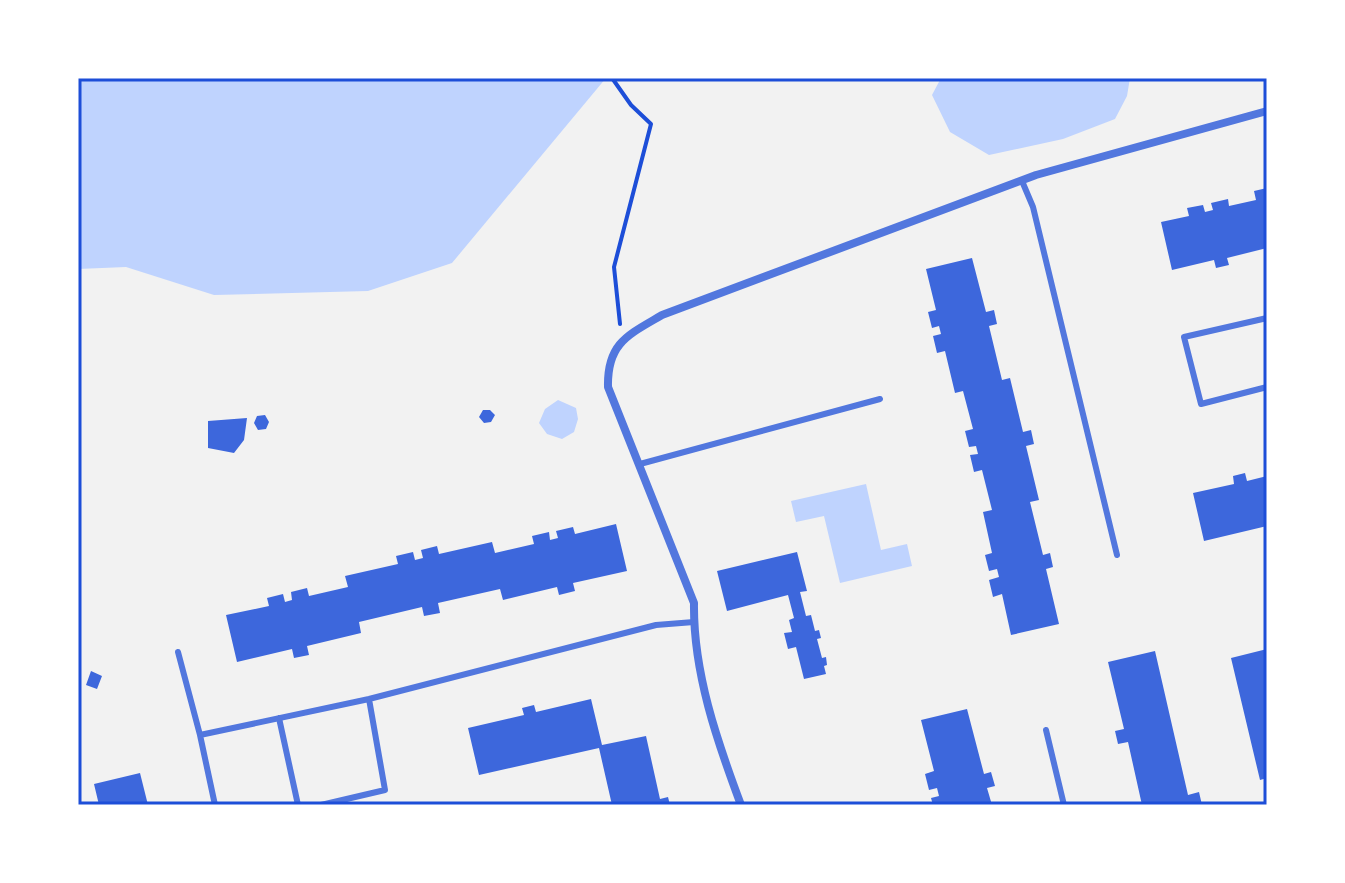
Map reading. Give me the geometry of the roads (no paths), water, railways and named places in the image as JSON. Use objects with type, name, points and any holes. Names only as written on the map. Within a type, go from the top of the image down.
[{"type":"street","points":[[741,805],[707,704],[694,622],[694,603],[608,387],[607,369],[611,356],[622,341],[662,315],[1050,171],[1267,111]]},
{"type":"lane","points":[[1022,181],[1033,207],[1117,555]]},
{"type":"lane","points":[[1267,318],[1184,337],[1201,404],[1267,387]]},
{"type":"lane","points":[[640,464],[880,399]]},
{"type":"lane","points":[[200,735],[369,699],[656,625],[694,622]]},
{"type":"lane","points":[[178,652],[215,805]]},
{"type":"lane","points":[[321,805],[385,790],[369,699]]},
{"type":"lane","points":[[279,718],[298,805]]},
{"type":"lane","points":[[1046,730],[1064,805]]},
{"type":"water","points":[[78,78],[606,78],[452,263],[368,291],[214,295],[126,267],[78,269]]},
{"type":"water","points":[[941,78],[1130,78],[1127,96],[1115,119],[1063,139],[989,155],[950,132],[932,95]]},
{"type":"water","points":[[558,400],[576,408],[578,419],[574,432],[562,439],[547,434],[539,423],[545,409]]},
{"type":"water","points":[[866,484],[881,550],[907,544],[912,566],[840,583],[824,516],[796,522],[791,501]]}]
